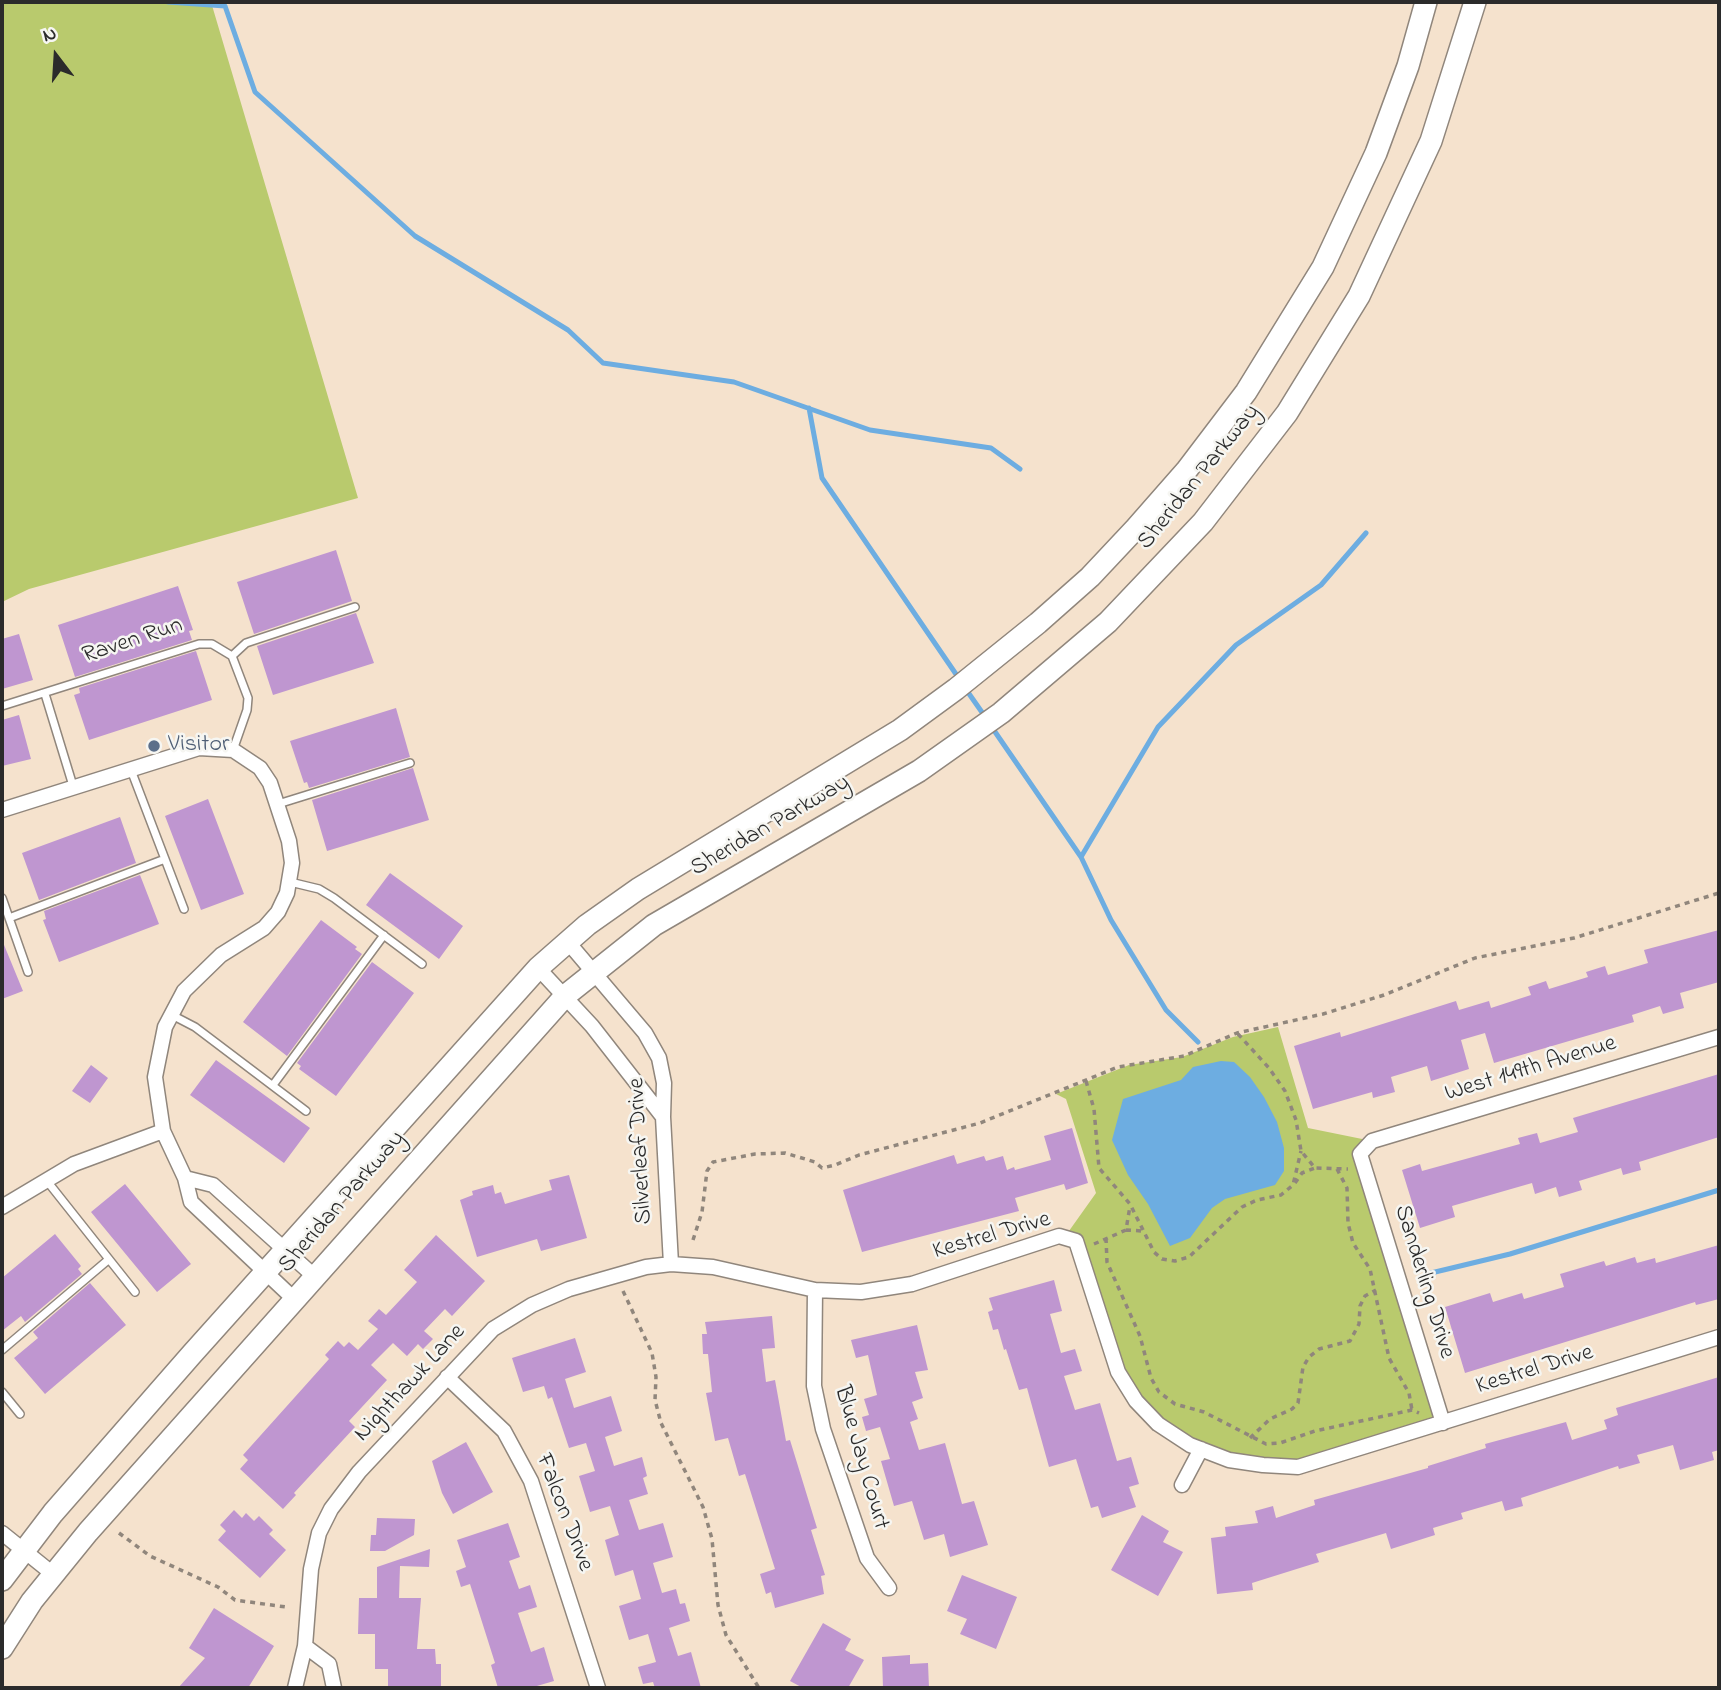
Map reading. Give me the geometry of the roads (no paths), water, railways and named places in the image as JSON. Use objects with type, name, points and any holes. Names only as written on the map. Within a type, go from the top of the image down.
[{"type":"main road","name":"Sheridan Parkway","points":[[2,1580],[61,1503],[538,968],[567,941],[689,856],[900,730],[984,668],[1090,577],[1186,471],[1238,403],[1282,337],[1323,267],[1371,165],[1408,66],[1426,2]]},
{"type":"main road","name":"Sheridan Parkway","points":[[2,1648],[53,1574],[314,1276],[566,995],[653,925],[919,771],[1001,713],[1076,651],[1133,597],[1203,522],[1247,469],[1306,385],[1359,296],[1413,185],[1453,78],[1475,2]]},
{"type":"street","points":[[2,810],[199,748],[233,750],[260,768],[278,804],[290,852],[290,882],[278,912],[264,928],[202,971],[184,991],[170,1014],[158,1053],[156,1105],[163,1131],[185,1178],[191,1202],[294,1299]]},
{"type":"street","name":"Silverleaf Drive","points":[[567,941],[645,1033],[659,1058],[664,1083],[663,1117],[671,1264]]},
{"type":"street","points":[[538,968],[566,995],[663,1117]]},
{"type":"street","name":"West 149th Avenue","points":[[1362,1162],[1372,1141],[1719,1037]]},
{"type":"street","points":[[2,1207],[102,1152],[163,1131]]},
{"type":"street","name":"Sanderling Drive","points":[[1362,1162],[1443,1423]]},
{"type":"street","points":[[185,1178],[213,1185],[314,1276]]},
{"type":"street","name":"Kestrel Drive","points":[[671,1264],[713,1267],[815,1290],[861,1292],[912,1284],[1059,1236],[1076,1241],[1118,1372],[1136,1401],[1158,1424],[1201,1450],[1229,1460],[1298,1466],[1719,1337]]},
{"type":"street","name":"Nighthawk Lane","points":[[295,1688],[305,1646],[311,1569],[319,1533],[331,1509],[359,1472],[493,1329],[532,1305],[569,1289],[646,1267],[671,1264]]},
{"type":"street","name":"Blue Jay Court","points":[[815,1290],[814,1387],[823,1429],[867,1558],[889,1588]]},
{"type":"street","name":"Falcon Drive","points":[[447,1377],[504,1431],[531,1481],[598,1688]]},
{"type":"street","points":[[1181,1485],[1201,1450]]},
{"type":"street","points":[[2,1533],[53,1574]]},
{"type":"street","points":[[305,1646],[329,1664],[334,1688]]},
{"type":"lane","points":[[233,750],[247,710],[248,698],[232,656],[246,643],[355,607]]},
{"type":"lane","name":"Raven Run","points":[[2,706],[200,644],[222,647],[232,656]]},
{"type":"lane","points":[[45,694],[74,789]]},
{"type":"lane","points":[[278,804],[410,763]]},
{"type":"lane","points":[[131,771],[184,909]]},
{"type":"lane","points":[[9,918],[166,859]]},
{"type":"lane","points":[[290,882],[326,893],[422,964]]},
{"type":"lane","points":[[2,898],[28,972]]},
{"type":"lane","points":[[273,1085],[384,935]]},
{"type":"lane","points":[[170,1014],[195,1027],[306,1111]]},
{"type":"lane","points":[[47,1181],[135,1292]]},
{"type":"lane","points":[[2,1350],[108,1261]]},
{"type":"lane","points":[[2,1392],[20,1414]]},
{"type":"water","points":[[1221,1061],[1234,1062],[1250,1077],[1264,1097],[1277,1122],[1284,1148],[1284,1171],[1275,1185],[1225,1199],[1212,1208],[1190,1238],[1170,1246],[1148,1204],[1128,1175],[1112,1140],[1123,1099],[1181,1080],[1193,1067]]},
{"type":"waterway","points":[[168,2],[225,6],[255,92],[415,236],[568,330],[603,363],[734,382],[870,430],[991,448],[1020,469]]},
{"type":"waterway","points":[[809,408],[822,478],[960,680]]},
{"type":"waterway","points":[[1198,1042],[1166,1010],[1111,920],[1081,857],[1158,727],[1236,645],[1321,585],[1366,533]]},
{"type":"waterway","points":[[965,688],[986,718]]},
{"type":"waterway","points":[[991,726],[1081,857]]},
{"type":"waterway","points":[[1431,1273],[1510,1254],[1719,1190]]},
{"type":"place","name":"Visitor","points":[[154,746]]}]
